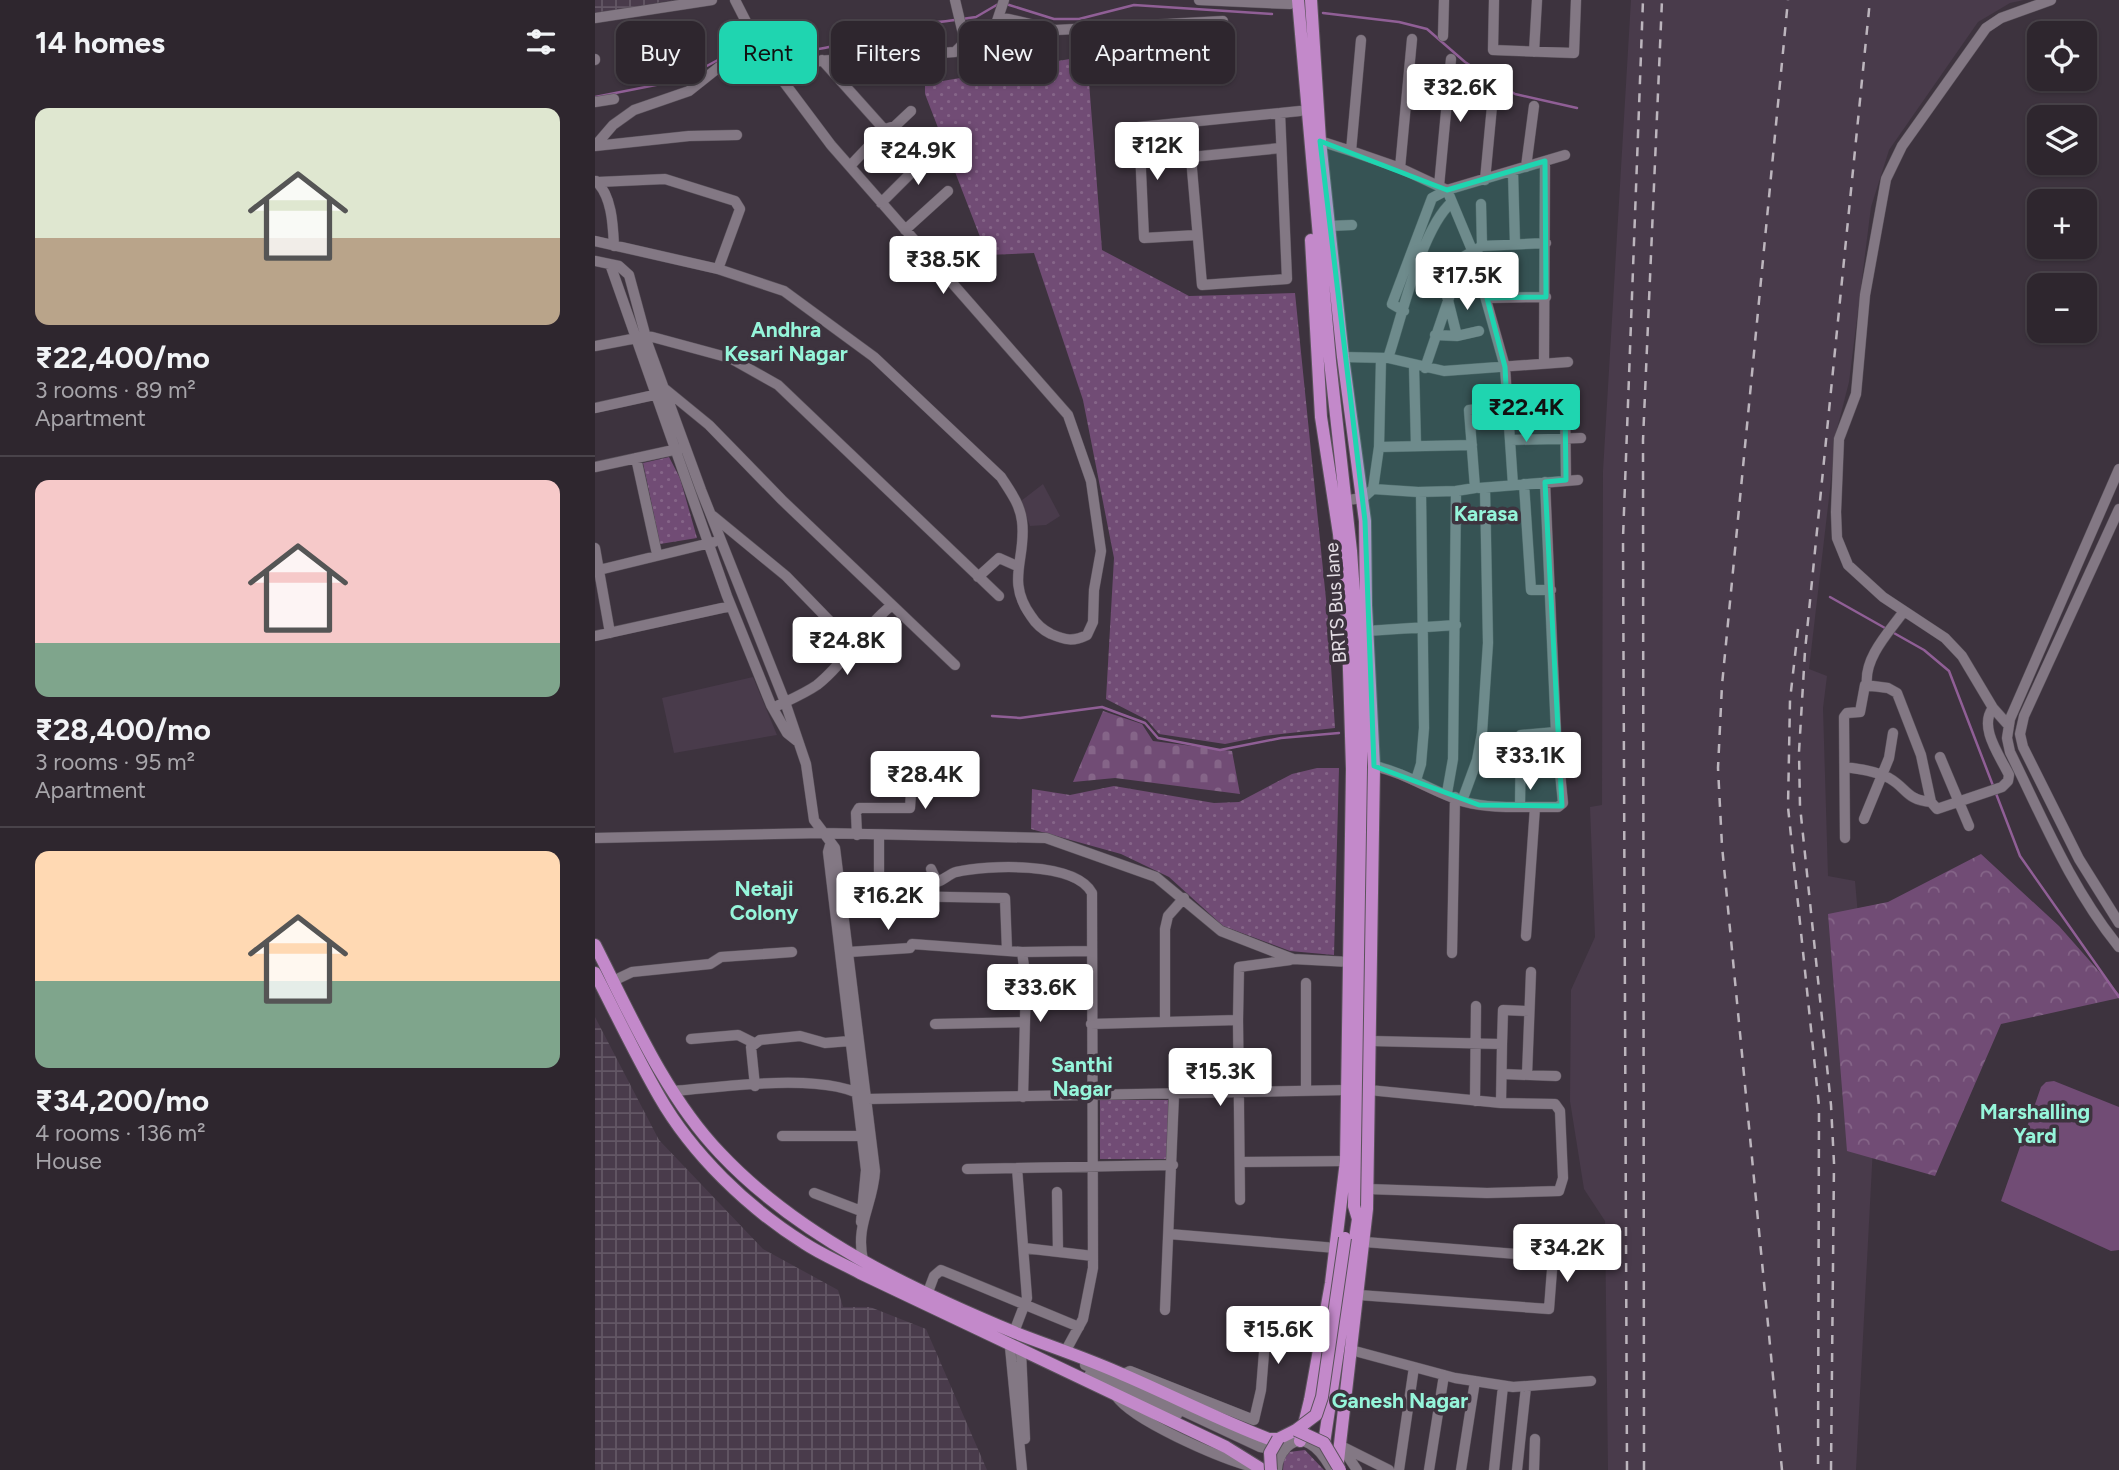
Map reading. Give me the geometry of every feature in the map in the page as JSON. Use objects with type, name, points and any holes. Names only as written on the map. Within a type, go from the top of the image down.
[{"type":"main road","points":[[1272,1469],[1270,1453],[1298,1435],[1316,1415],[1322,1397],[1367,1189],[1371,1041],[1374,766],[1367,631],[1368,493],[1343,357],[1320,141],[1311,0]]},
{"type":"main road","points":[[1293,1],[1321,417],[1341,501],[1352,739],[1346,1161],[1336,1248],[1321,1338],[1310,1400],[1298,1435]]},
{"type":"main road","name":"BRTS Bus lane","points":[[1293,1],[1359,660],[1363,764],[1353,1214],[1356,1240]]},
{"type":"main road","points":[[595,945],[629,1015],[675,1091],[718,1152],[765,1198],[863,1260],[928,1292],[1014,1332],[1124,1374],[1207,1414],[1281,1445]]},
{"type":"main road","points":[[595,973],[660,1098],[684,1132],[725,1179],[770,1220],[805,1244],[1016,1349],[1272,1469]]},
{"type":"main road","points":[[1336,1470],[1359,1295],[1356,1240]]},
{"type":"main road","points":[[1336,1470],[1324,1443],[1356,1240]]},
{"type":"main road","points":[[1298,1435],[1324,1443]]},
{"type":"street","points":[[595,18],[712,0]]},
{"type":"street","points":[[734,0],[745,21]]},
{"type":"street","points":[[955,0],[960,21]]},
{"type":"street","points":[[1199,0],[1293,1]]},
{"type":"street","points":[[1443,36],[1444,0]]},
{"type":"street","points":[[1494,0],[1493,50],[1574,53],[1576,0]]},
{"type":"street","points":[[1534,52],[1537,0]]},
{"type":"street","points":[[2009,726],[1993,708],[1962,656],[1945,638],[1865,583],[1848,565],[1837,538],[1839,439],[1856,394],[1865,295],[1886,180],[1902,146],[1986,28],[2001,18],[2051,0]]},
{"type":"street","points":[[1002,8],[1056,30],[1071,29]]},
{"type":"street","points":[[1400,168],[1412,39]]},
{"type":"street","points":[[1351,151],[1361,40]]},
{"type":"street","points":[[817,60],[938,55],[954,52],[959,47]]},
{"type":"street","points":[[822,60],[917,166]]},
{"type":"street","points":[[1368,493],[1379,447],[1380,358],[1447,194],[1451,60]]},
{"type":"street","points":[[719,67],[689,91],[634,110],[613,125],[595,146],[689,136],[737,135]]},
{"type":"street","points":[[595,241],[718,269],[784,291],[874,357],[1001,477],[1016,500],[1022,523],[1017,566],[1020,602],[1035,622],[1047,632],[1062,638],[1075,641],[1087,635],[1093,622],[1094,590],[1101,551],[1091,481],[1068,415],[850,166],[786,84]]},
{"type":"street","points":[[1485,180],[1494,85]]},
{"type":"street","points":[[595,102],[614,99]]},
{"type":"street","points":[[1526,167],[1534,106]]},
{"type":"street","points":[[850,166],[884,129],[895,126],[911,111]]},
{"type":"street","points":[[1197,235],[1144,237],[1139,127],[1300,111]]},
{"type":"street","points":[[1188,123],[1202,285],[1287,279],[1280,113]]},
{"type":"street","points":[[1320,141],[1400,168],[1447,194],[1477,248]]},
{"type":"street","points":[[1141,162],[1281,148]]},
{"type":"street","points":[[881,202],[934,150]]},
{"type":"street","points":[[1399,309],[1432,198],[1526,167],[1545,164],[1565,155]]},
{"type":"street","points":[[1544,363],[1545,164]]},
{"type":"street","points":[[1513,173],[1515,244]]},
{"type":"street","points":[[596,181],[665,179],[735,201],[740,209],[718,269]]},
{"type":"street","points":[[596,181],[604,189],[613,222],[614,246]]},
{"type":"street","points":[[905,230],[948,191]]},
{"type":"street","points":[[1481,204],[1477,248],[1505,367],[1507,406],[1519,484],[1530,588],[1533,591],[1551,590]]},
{"type":"street","points":[[1329,226],[1352,225]]},
{"type":"street","points":[[1416,446],[1420,367],[1435,335],[1463,257],[1477,248],[1546,243]]},
{"type":"street","points":[[595,261],[619,266],[629,275],[654,395],[731,606],[773,708],[787,733],[797,741]]},
{"type":"street","points":[[1447,296],[1457,336]]},
{"type":"street","points":[[1487,298],[1546,298]]},
{"type":"street","points":[[1435,335],[1457,336],[1479,331]]},
{"type":"street","points":[[641,337],[665,389],[721,541],[785,702],[806,764],[814,820],[835,848],[867,1100],[874,1185],[859,1237],[863,1260]]},
{"type":"street","points":[[595,346],[641,337],[730,358],[778,385],[999,596]]},
{"type":"street","points":[[1343,357],[1380,358],[1444,371],[1568,362]]},
{"type":"street","points":[[665,389],[709,425],[955,665]]},
{"type":"street","points":[[595,408],[654,395]]},
{"type":"street","points":[[1455,797],[1477,760],[1483,720],[1488,643],[1480,488],[1469,410],[1564,401],[1566,480]]},
{"type":"street","points":[[1511,440],[1581,438]]},
{"type":"street","points":[[1379,447],[1472,445]]},
{"type":"street","points":[[595,467],[685,447]]},
{"type":"street","points":[[636,458],[657,554]]},
{"type":"street","points":[[2119,469],[2009,726],[2007,738],[2010,752],[2047,831],[2078,889],[2119,947]]},
{"type":"street","points":[[1341,501],[1368,493],[1456,491],[1578,480]]},
{"type":"street","points":[[1374,766],[1455,797],[1491,807],[1558,807],[1563,803],[1556,732],[1545,482]]},
{"type":"street","points":[[1452,953],[1456,491]]},
{"type":"street","points":[[1416,780],[1421,764],[1424,728],[1421,492]]},
{"type":"street","points":[[2119,509],[2040,677],[2024,716],[2020,734],[2023,747],[2078,859],[2119,923]]},
{"type":"street","points":[[712,516],[786,576],[853,646]]},
{"type":"street","points":[[599,570],[657,554],[721,541]]},
{"type":"street","points":[[595,548],[610,633]]},
{"type":"street","points":[[978,577],[999,558],[1017,566]]},
{"type":"street","points":[[773,708],[815,686],[875,619],[892,605]]},
{"type":"street","points":[[595,636],[731,606]]},
{"type":"street","points":[[1845,838],[1844,717],[1847,713],[1860,712],[1871,661],[1904,611]]},
{"type":"street","points":[[1367,631],[1456,625]]},
{"type":"street","points":[[1867,684],[1897,693],[1921,755],[1931,802],[1937,809],[2001,787],[2008,781],[2009,775],[1987,727],[1987,718],[1993,708]]},
{"type":"street","points":[[1520,807],[1521,735],[1556,732]]},
{"type":"street","points":[[1864,819],[1893,733]]},
{"type":"street","points":[[1940,757],[1969,825]]},
{"type":"street","points":[[857,835],[856,813],[859,808],[910,808],[912,777],[898,760]]},
{"type":"street","points":[[1845,766],[1881,774],[1892,779],[1911,798],[1931,802]]},
{"type":"street","points":[[1526,936],[1535,807]]},
{"type":"street","points":[[595,838],[822,834],[1047,838],[1156,877],[1221,931],[1293,959]]},
{"type":"street","points":[[879,835],[879,894]]},
{"type":"street","points":[[831,845],[828,852],[866,1170],[861,1226]]},
{"type":"street","points":[[931,869],[937,882],[952,873],[995,868],[1036,868],[1084,882],[1092,897],[1093,1256],[1079,1327],[1059,1350],[1260,1447],[1281,1445]]},
{"type":"street","points":[[841,895],[1005,898],[1007,950]]},
{"type":"street","points":[[1165,1022],[1165,929],[1168,916],[1184,898]]},
{"type":"street","points":[[849,952],[887,950],[888,947],[910,948],[912,944],[1022,952],[1091,951]]},
{"type":"street","points":[[613,981],[632,972],[710,964],[721,957],[792,952]]},
{"type":"street","points":[[1022,952],[1026,981],[1023,1097]]},
{"type":"street","points":[[1240,1200],[1239,967],[1293,959],[1350,962]]},
{"type":"street","points":[[1527,1075],[1531,972]]},
{"type":"street","points":[[1306,983],[1306,1091]]},
{"type":"street","points":[[1475,1101],[1476,1006]]},
{"type":"street","points":[[1501,1103],[1503,1010],[1529,1011]]},
{"type":"street","points":[[1091,1024],[1238,1020]]},
{"type":"street","points":[[935,1024],[1025,1022]]},
{"type":"street","points":[[691,1039],[738,1035],[754,1043]]},
{"type":"street","points":[[755,1086],[751,1051],[754,1043],[760,1040],[800,1036],[825,1043],[850,1041]]},
{"type":"street","points":[[1371,1041],[1502,1044]]},
{"type":"street","points":[[1502,1074],[1556,1076]]},
{"type":"street","points":[[675,1091],[832,1085],[856,1091],[867,1100],[1347,1090]]},
{"type":"street","points":[[1367,1189],[1487,1193],[1560,1191],[1563,1178],[1559,1107],[1548,1102],[1501,1103],[1369,1090]]},
{"type":"street","points":[[1165,1310],[1174,1094]]},
{"type":"street","points":[[782,1136],[863,1136]]},
{"type":"street","points":[[1240,1162],[1346,1161]]},
{"type":"street","points":[[967,1168],[1173,1166]]},
{"type":"street","points":[[1014,1332],[1025,1303],[1024,1248],[1017,1168]]},
{"type":"street","points":[[1057,1192],[1058,1252]]},
{"type":"street","points":[[814,1193],[861,1211]]},
{"type":"street","points":[[1169,1234],[1336,1248]]},
{"type":"street","points":[[1356,1240],[1553,1257],[1549,1309],[1359,1295]]},
{"type":"street","points":[[1024,1248],[1093,1256]]},
{"type":"street","points":[[928,1292],[935,1276],[941,1270],[1079,1327]]},
{"type":"street","points":[[1124,1374],[1131,1371],[1157,1380],[1254,1420],[1261,1390],[1266,1328],[1321,1338]]},
{"type":"street","points":[[1016,1349],[1023,1470]]},
{"type":"street","points":[[1016,1349],[1028,1470]]},
{"type":"street","points":[[1351,1350],[1444,1375],[1503,1386],[1526,1387],[1591,1381]]},
{"type":"street","points":[[1049,1363],[1067,1365],[1241,1443],[1272,1469]]},
{"type":"street","points":[[1399,1470],[1414,1367]]},
{"type":"street","points":[[1429,1470],[1444,1375]]},
{"type":"street","points":[[1461,1470],[1475,1381]]},
{"type":"street","points":[[1493,1470],[1503,1386]]},
{"type":"street","points":[[1517,1470],[1526,1387]]},
{"type":"street","points":[[1116,1396],[1122,1405],[1153,1424],[1229,1465],[1249,1466]]},
{"type":"street","points":[[1298,1435],[1336,1470]]},
{"type":"street","points":[[1534,1470],[1535,1439]]},
{"type":"street","points":[[1341,1447],[1357,1470]]},
{"type":"street","points":[[1341,1447],[1389,1470]]},
{"type":"highlighted area","points":[[1320,141],[1447,190],[1545,161],[1546,297],[1487,298],[1505,367],[1507,406],[1565,404],[1566,480],[1545,482],[1562,806],[1479,805],[1374,766],[1365,521]]},
{"type":"shaded area","points":[[595,0],[673,0],[595,14]]},
{"type":"shaded area","points":[[1631,0],[2024,0],[2010,3],[1978,22],[1889,150],[1871,207],[1849,382],[1837,429],[1809,669],[1827,676],[1823,708],[1828,876],[1855,881],[1875,1109],[1856,1470],[1608,1470],[1605,1221],[1584,1189],[1570,1101],[1571,990],[1595,937],[1590,807],[1602,805],[1603,471]]},
{"type":"shaded area","points":[[1043,484],[1060,516],[1046,525],[1030,526],[1021,501]]},
{"type":"shaded area","points":[[753,677],[777,735],[674,753],[662,698]]},
{"type":"shaded area","points":[[595,1017],[659,1140],[763,1249],[838,1290],[843,1307],[870,1307],[926,1329],[987,1470],[595,1470]]},
{"type":"green space","points":[[1071,59],[1071,84],[1089,84],[1102,250],[1189,296],[1295,293],[1328,619],[1335,728],[1264,736],[1225,744],[1159,734],[1147,720],[1106,699],[1114,558],[1083,400],[1034,253],[987,255],[925,94],[925,84],[945,84],[945,81],[959,78],[959,84],[1057,84],[1057,61]]},
{"type":"green space","points":[[669,457],[680,478],[697,538],[660,544],[643,463]]},
{"type":"green space","points":[[1103,711],[1142,724],[1153,741],[1232,751],[1240,794],[1115,778],[1073,782]]},
{"type":"green space","points":[[1317,768],[1339,768],[1334,955],[1290,951],[1223,926],[1169,877],[1121,854],[1031,829],[1032,789],[1070,795],[1114,786],[1214,803],[1239,802],[1292,774]]},
{"type":"green space","points":[[1981,854],[2059,926],[2119,994],[2119,998],[2001,1024],[1935,1176],[1847,1151],[1828,914],[1888,902]]},
{"type":"green space","points":[[2054,1081],[2119,1107],[2119,1250],[2111,1251],[2001,1201],[2041,1087],[2046,1082]]},
{"type":"green space","points":[[1100,1100],[1168,1100],[1168,1159],[1100,1159]]},
{"type":"green space","points":[[1305,1450],[1324,1470],[1283,1470],[1284,1457],[1289,1452]]},
{"type":"waterway","points":[[962,19],[976,17],[1000,3]]},
{"type":"waterway","points":[[1006,4],[1054,19],[1079,19],[1134,5],[1272,14]]},
{"type":"waterway","points":[[1323,13],[1399,22],[1427,29],[1465,62],[1515,94],[1577,108]]},
{"type":"waterway","points":[[817,49],[903,26],[955,20]]},
{"type":"waterway","points":[[595,97],[681,80],[719,59]]},
{"type":"waterway","points":[[1830,597],[1924,650],[1949,671],[2020,856],[2119,997]]},
{"type":"waterway","points":[[992,716],[1020,718],[1102,707],[1145,723],[1158,738],[1220,750],[1281,738],[1339,733]]},
{"type":"railway","points":[[1627,1470],[1623,538],[1643,0]]},
{"type":"railway","points":[[1644,1470],[1643,440],[1662,0]]},
{"type":"railway","points":[[1782,1470],[1722,846],[1718,768],[1722,685],[1788,0]]},
{"type":"railway","points":[[1831,1470],[1834,1163],[1831,1105],[1800,806],[1799,752],[1805,651],[1870,0]]},
{"type":"railway","points":[[1798,629],[1790,700],[1788,807],[1819,1106],[1818,1470]]},
{"type":"district","name":"Andhra Kesari Nagar","points":[[786,342]]},
{"type":"district","name":"Karasa","points":[[1486,514]]},
{"type":"district","name":"Netaji Colony","points":[[764,901]]},
{"type":"district","name":"Santhi Nagar","points":[[1082,1077]]},
{"type":"district","name":"Marshalling Yard","points":[[2035,1124]]},
{"type":"district","name":"Ganesh Nagar","points":[[1400,1401]]}]
